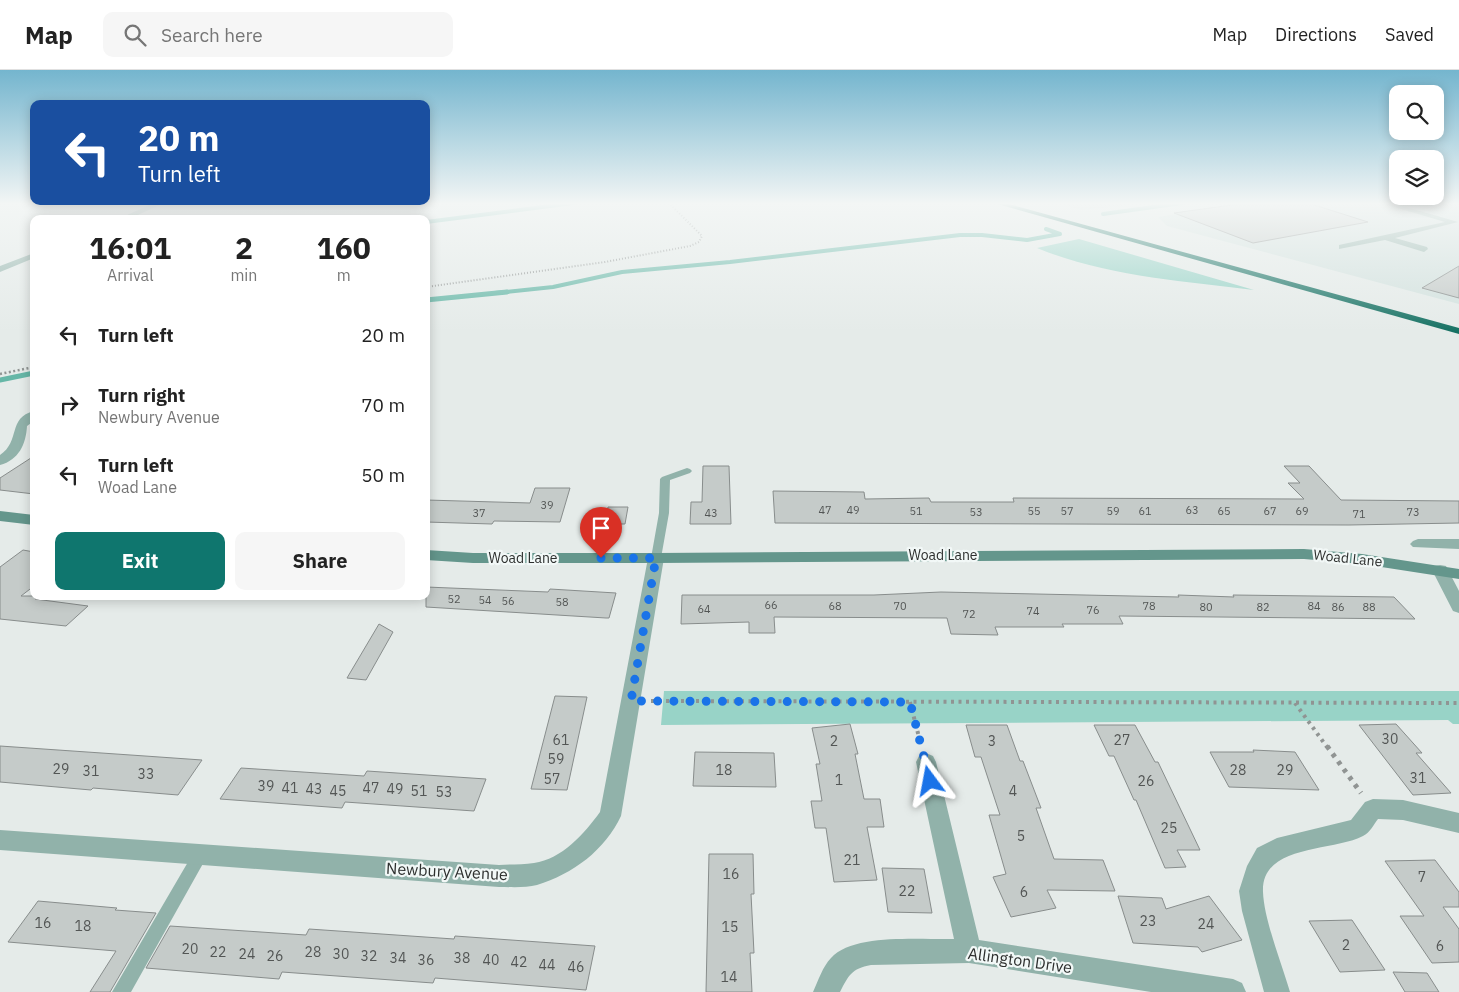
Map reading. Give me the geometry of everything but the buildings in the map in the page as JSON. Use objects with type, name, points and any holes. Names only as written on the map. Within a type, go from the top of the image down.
[{"type":"highway","points":[[1152,246],[1459,332]]},
{"type":"highway","points":[[1181,246],[1459,322]]},
{"type":"street","points":[[1342,247],[1347,246]]},
{"type":"street","points":[[1416,246],[1424,248]]},
{"type":"street","points":[[0,269],[30,257]]},
{"type":"street","points":[[0,461],[13,453],[17,448],[21,425],[30,418]]},
{"type":"street","points":[[0,516],[30,520]]},
{"type":"street","points":[[1418,544],[1459,544]]},
{"type":"street","name":"Woad Lane","points":[[430,555],[473,558],[656,558],[1260,553],[1304,554],[1362,559],[1459,574]]},
{"type":"street","name":"Newbury Avenue","points":[[0,840],[499,876],[536,874],[569,860],[593,840],[610,816],[656,558]]},
{"type":"street","points":[[1440,570],[1459,607]]},
{"type":"street","points":[[926,762],[969,951]]},
{"type":"street","points":[[1277,992],[1254,912],[1251,891],[1255,874],[1265,856],[1285,845],[1332,836],[1358,828],[1373,809],[1403,810],[1459,823]]},
{"type":"street","name":"Allington Drive","points":[[826,992],[839,967],[852,956],[871,953],[969,951],[1233,992]]},
{"type":"lane","points":[[656,558],[664,513],[665,479],[687,471]]},
{"type":"lane","points":[[121,992],[200,855]]},
{"type":"path","points":[[430,285],[605,262],[690,246]]},
{"type":"path","points":[[0,374],[30,368]]},
{"type":"path","points":[[631,701],[1459,703]]},
{"type":"path","points":[[910,702],[926,762]]},
{"type":"path","points":[[1295,702],[1373,809]]},
{"type":"shaded area","points":[[1242,246],[1459,246],[1459,304]]},
{"type":"green space","points":[[1046,246],[1103,246],[1254,290],[1117,271],[1089,265],[1037,248]]},
{"type":"green space","points":[[664,691],[1459,691],[1459,724],[1453,724],[1448,720],[661,725]]},
{"type":"waterway","points":[[495,293],[553,287],[622,272],[866,246]]},
{"type":"waterway","points":[[430,300],[507,292]]},
{"type":"waterway","points":[[0,380],[30,374]]},
{"type":"route","points":[[601,558],[656,558],[631,701],[910,702],[930,781]]}]
